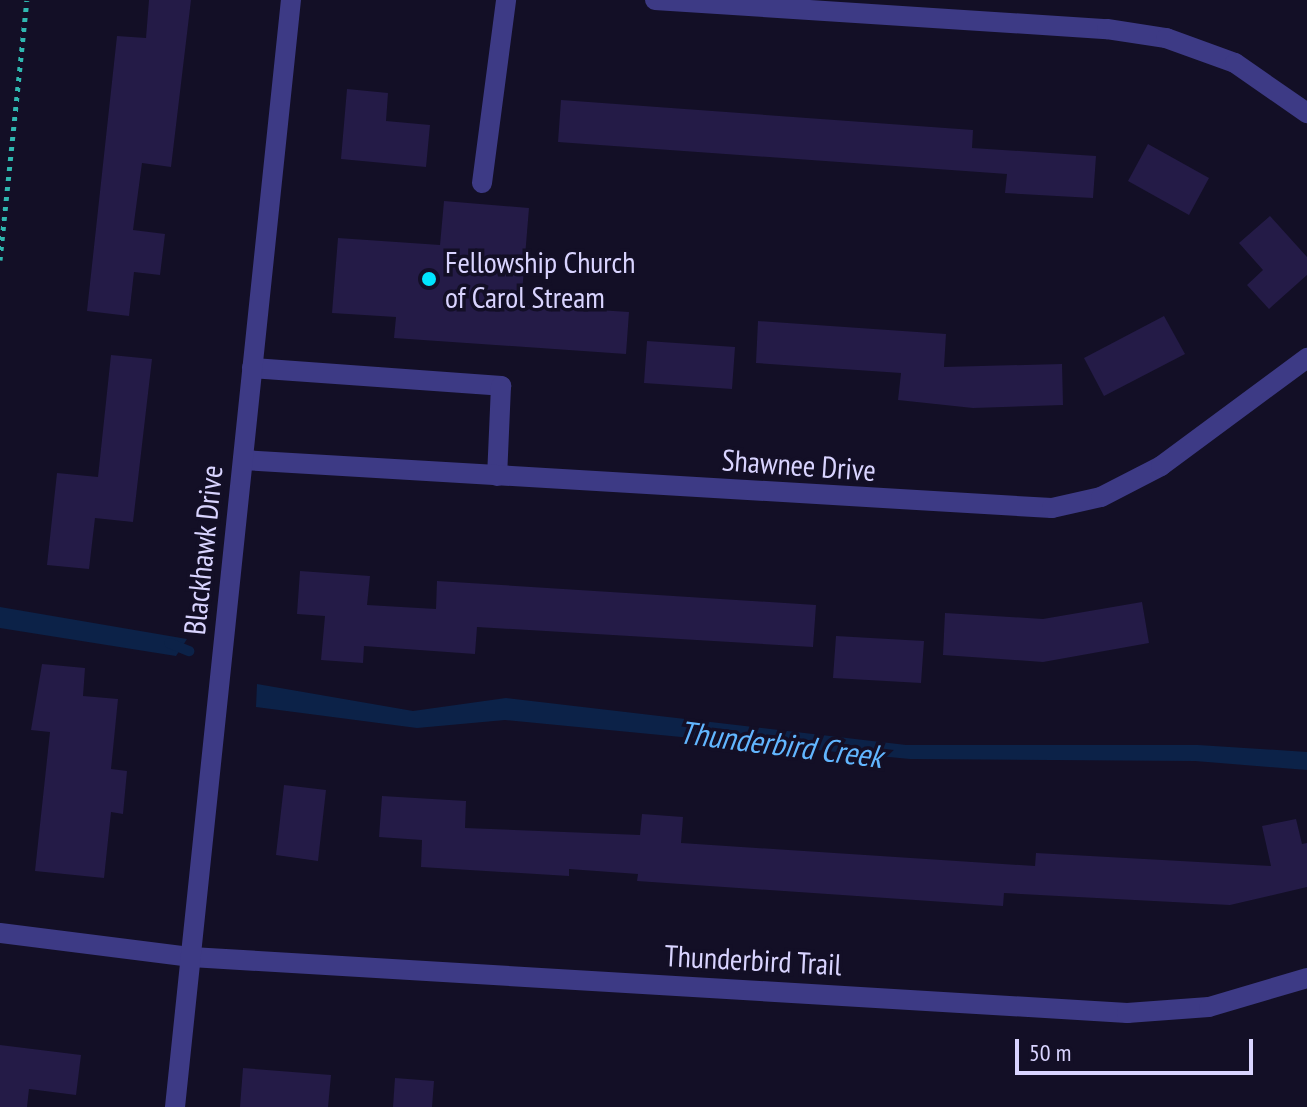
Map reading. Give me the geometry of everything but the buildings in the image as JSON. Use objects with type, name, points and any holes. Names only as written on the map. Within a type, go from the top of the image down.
[{"type":"street","name":"Blackhawk Drive","points":[[175,1107],[291,0]]},
{"type":"street","points":[[482,183],[506,0]]},
{"type":"street","points":[[655,0],[1107,29],[1166,38],[1235,63],[1307,113]]},
{"type":"street","name":"Shawnee Drive","points":[[243,460],[1052,508],[1101,497],[1161,466],[1307,358]]},
{"type":"street","points":[[252,368],[501,386],[497,476]]},
{"type":"street","name":"Thunderbird Trail","points":[[0,933],[191,957],[1127,1013],[1209,1007],[1307,978]]},
{"type":"path","points":[[0,260],[27,0]]},
{"type":"water","points":[[0,607],[187,639],[176,656],[0,628]]},
{"type":"water","points":[[257,684],[413,711],[506,698],[906,745],[1198,745],[1307,752],[1307,770],[1195,761],[910,759],[505,720],[417,728],[256,707]]},
{"type":"waterway","name":"Thunderbird Creek","points":[[169,643],[189,651]]},
{"type":"place","name":"Fellowship Church of Carol Stream","points":[[429,279]]}]
